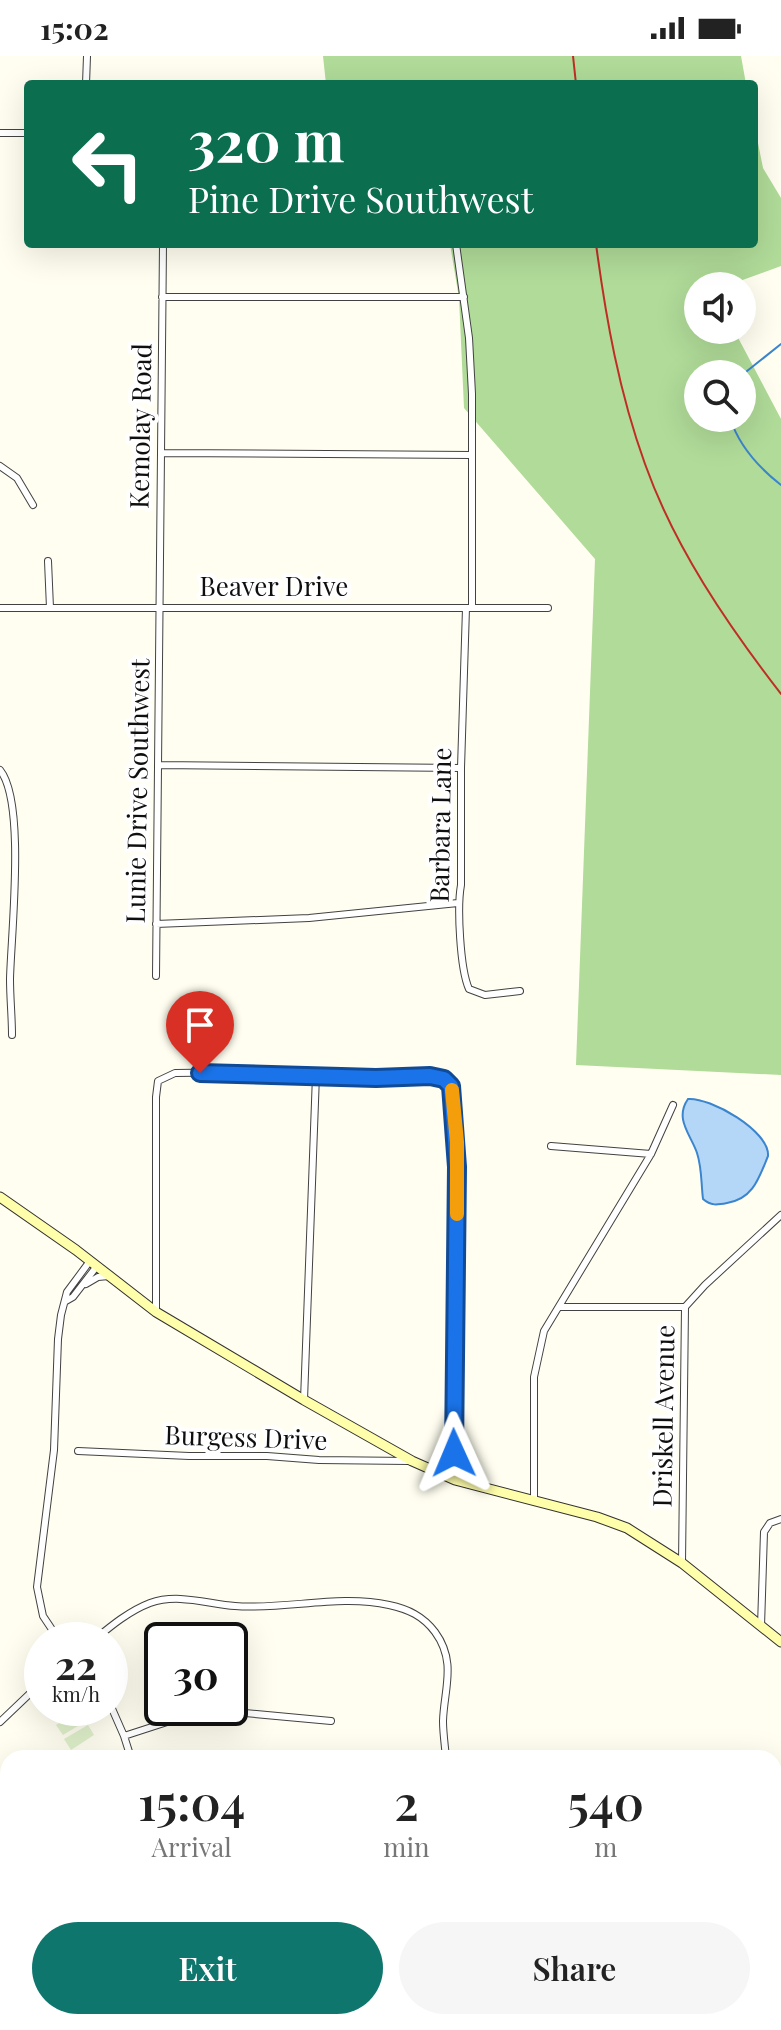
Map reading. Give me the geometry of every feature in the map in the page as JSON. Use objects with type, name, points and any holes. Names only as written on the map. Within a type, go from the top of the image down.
[{"type":"street","points":[[86,80],[87,56]]},
{"type":"street","points":[[0,133],[24,133]]},
{"type":"street","name":"Kemolay Road","points":[[159,608],[163,248]]},
{"type":"street","name":"Barbara Lane","points":[[457,248],[471,380],[469,608],[458,903],[463,970],[469,989],[485,995],[520,991]]},
{"type":"street","points":[[162,297],[464,297]]},
{"type":"street","points":[[161,453],[471,455]]},
{"type":"street","points":[[0,466],[17,478],[33,505]]},
{"type":"street","points":[[48,561],[50,608]]},
{"type":"street","name":"Beaver Drive","points":[[0,608],[548,608]]},
{"type":"street","name":"Lunie Drive Southwest","points":[[156,976],[159,608]]},
{"type":"street","points":[[158,765],[461,768]]},
{"type":"street","points":[[0,770],[8,782],[14,814],[15,889],[10,983],[12,1035]]},
{"type":"street","points":[[156,924],[309,918],[458,903]]},
{"type":"street","points":[[0,979],[10,983]]},
{"type":"street","points":[[156,1312],[158,1081],[175,1073],[376,1078],[430,1076],[444,1079],[451,1086],[457,1142],[452,1426],[455,1480]]},
{"type":"street","points":[[304,1400],[316,1075]]},
{"type":"street","points":[[534,1500],[534,1377],[544,1331],[651,1154],[673,1105]]},
{"type":"street","points":[[551,1146],[651,1154]]},
{"type":"street","points":[[0,1197],[156,1312],[304,1400],[412,1461],[455,1480],[597,1517],[627,1528],[682,1563],[781,1642]]},
{"type":"street","name":"Driskell Avenue","points":[[682,1563],[685,1307],[781,1215]]},
{"type":"street","points":[[80,1288],[93,1264]]},
{"type":"street","points":[[47,1622],[37,1587],[54,1450],[58,1339],[67,1292],[93,1264]]},
{"type":"street","points":[[66,1301],[98,1277],[109,1276]]},
{"type":"street","points":[[559,1307],[685,1307]]},
{"type":"street","name":"Burgess Drive","points":[[78,1451],[412,1461]]},
{"type":"street","points":[[761,1626],[764,1532],[770,1523],[781,1519]]},
{"type":"street","points":[[116,1622],[152,1602],[194,1600],[235,1606],[360,1601],[419,1615],[436,1634],[446,1656],[448,1691],[443,1720],[445,1750]]},
{"type":"street","points":[[1,1720],[24,1699]]},
{"type":"street","points":[[124,1736],[212,1710],[331,1721]]},
{"type":"street","points":[[120,1726],[128,1750]]},
{"type":"green space","points":[[323,56],[741,56],[745,80],[326,80]]},
{"type":"green space","points":[[758,143],[763,168],[781,198],[781,266],[756,275],[756,272],[684,272],[684,344],[741,344],[750,360],[684,360],[684,432],[756,432],[756,372],[781,419],[781,1075],[576,1065],[595,559],[464,408],[459,298],[451,248],[758,248]]},
{"type":"green space","points":[[57,1726],[78,1726],[63,1735]]},
{"type":"green space","points":[[86,1726],[94,1735],[71,1750],[64,1739]]},
{"type":"water","points":[[688,1099],[710,1104],[737,1117],[766,1146],[768,1156],[754,1186],[736,1201],[717,1204],[703,1199],[699,1159],[683,1120]]},
{"type":"waterway","points":[[756,364],[781,344]]},
{"type":"waterway","points":[[736,432],[750,455],[781,485]]},
{"type":"railway","points":[[573,56],[576,80]]},
{"type":"railway","points":[[597,248],[621,383],[657,495],[704,584],[781,694]]},
{"type":"slow traffic","points":[[452,1090],[457,1142],[457,1214]]},
{"type":"route","points":[[200,1073],[252,1072],[376,1078],[430,1076],[444,1079],[451,1086],[457,1142],[454,1453]]}]
